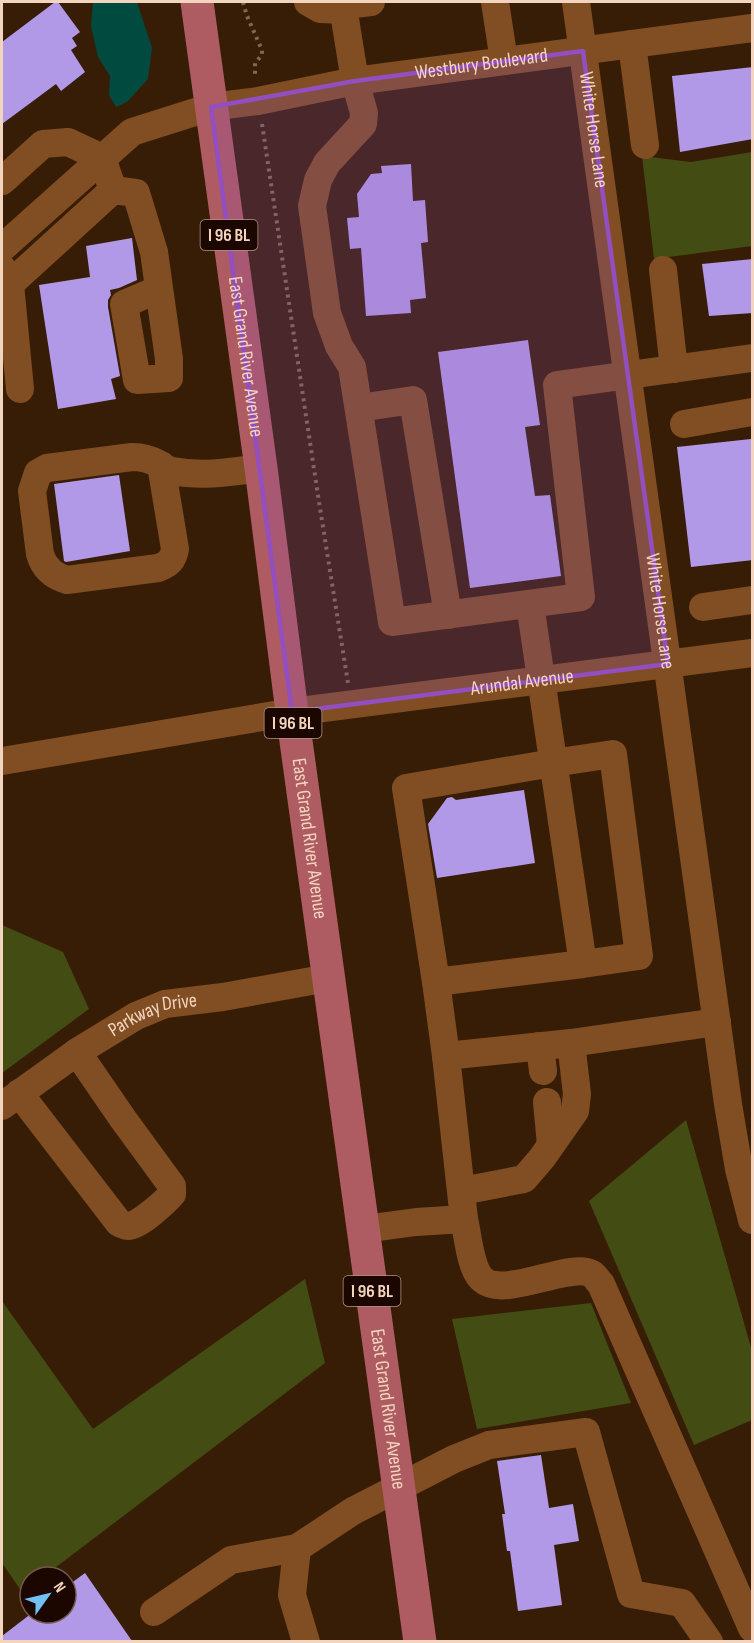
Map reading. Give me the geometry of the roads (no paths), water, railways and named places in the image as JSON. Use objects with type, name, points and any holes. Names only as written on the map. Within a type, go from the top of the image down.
[{"type":"main road","name":"East Grand River Avenue","points":[[197,2],[420,1641]]},
{"type":"street","points":[[308,2],[320,9],[354,10],[355,81],[364,113],[363,124],[327,163],[318,180],[312,206],[327,313],[339,346],[352,367],[392,622],[581,597],[557,385],[753,358]]},
{"type":"street","points":[[495,2],[504,61]]},
{"type":"street","name":"White Horse Lane","points":[[576,2],[717,1022],[739,1169],[753,1220]]},
{"type":"street","name":"Westbury Boulevard","points":[[2,248],[132,132],[211,107],[258,101],[355,81],[753,28]]},
{"type":"street","points":[[632,44],[645,145]]},
{"type":"street","points":[[2,182],[43,144],[68,142],[102,158],[113,190]]},
{"type":"street","points":[[20,389],[6,275],[113,190],[136,193],[154,252],[159,289]]},
{"type":"street","points":[[663,270],[674,369]]},
{"type":"street","points":[[359,408],[413,400],[448,615]]},
{"type":"street","points":[[684,424],[753,412]]},
{"type":"street","points":[[161,465],[175,549],[173,558],[167,564],[158,568],[67,580],[58,578],[49,571],[42,562],[40,554],[32,491],[38,473],[47,468],[144,456],[161,465],[169,470],[212,474],[261,468]]},
{"type":"street","points":[[703,607],[753,600]]},
{"type":"street","points":[[530,604],[583,964]]},
{"type":"street","name":"Arundal Avenue","points":[[2,761],[292,712],[753,653]]},
{"type":"street","points":[[436,982],[639,956],[613,754],[406,788],[446,1056],[464,1219],[474,1266],[483,1281],[497,1286],[577,1272],[592,1274],[601,1284],[753,1628]]},
{"type":"street","name":"Parkway Drive","points":[[10,1100],[77,1052],[136,1016],[165,1004],[223,998],[328,978]]},
{"type":"street","points":[[446,1056],[541,1059],[571,1043],[717,1022]]},
{"type":"street","points":[[462,1191],[524,1179],[551,1145],[575,1110],[577,1094],[571,1043]]},
{"type":"street","points":[[10,1100],[119,1223],[129,1227],[137,1223],[168,1199],[172,1194],[172,1186],[77,1052]]},
{"type":"street","points":[[547,1102],[551,1145]]},
{"type":"street","points":[[364,1229],[464,1219]]},
{"type":"street","points":[[154,1612],[231,1560],[297,1548],[353,1511],[454,1459],[489,1445],[586,1432],[631,1594],[682,1603],[709,1641]]},
{"type":"street","points":[[297,1548],[292,1595],[306,1641]]},
{"type":"water","points":[[93,2],[137,2],[152,48],[148,79],[127,102],[116,107],[109,95],[110,76],[98,57],[91,26]]}]
